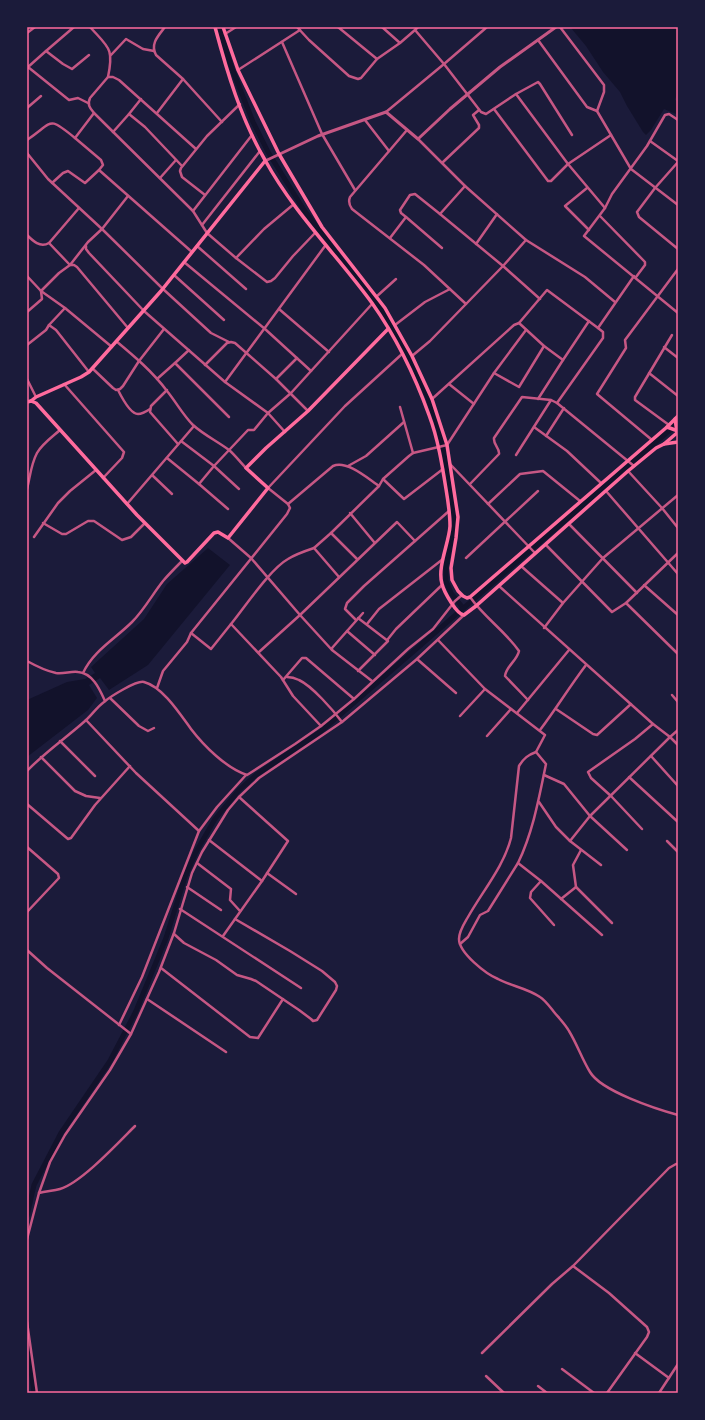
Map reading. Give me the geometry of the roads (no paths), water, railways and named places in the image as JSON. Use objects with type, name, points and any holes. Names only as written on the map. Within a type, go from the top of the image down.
[{"type":"main road","points":[[215,27],[224,63],[252,134],[265,161],[315,233],[372,304],[388,329],[420,389],[440,447],[449,511],[449,535],[443,558],[441,573],[442,585],[455,602],[456,612],[462,615],[499,585],[534,553],[546,545],[633,466],[656,448],[664,444],[678,442]]},
{"type":"main road","points":[[223,27],[238,70],[279,154],[322,227],[376,297],[395,325],[412,356],[432,399],[446,445],[450,464],[458,517],[456,538],[450,568],[452,580],[462,595],[470,598],[652,440],[675,429]]},
{"type":"main road","points":[[29,402],[36,397],[89,372],[163,289],[265,161]]},
{"type":"main road","points":[[29,402],[36,403],[145,524],[185,563],[214,533],[218,532],[228,538],[268,488],[246,468],[308,411],[388,329]]},
{"type":"main road","points":[[675,429],[676,417]]},
{"type":"main road","points":[[664,444],[675,429],[676,417]]},
{"type":"street","points":[[27,33],[34,27]]},
{"type":"street","points":[[74,27],[46,50],[28,68],[69,100],[78,98],[88,103],[94,114],[193,211],[207,233],[236,258],[263,280],[267,282],[271,281],[315,233]]},
{"type":"street","points":[[88,103],[90,98],[108,77],[111,63],[111,55],[107,46],[90,27]]},
{"type":"street","points":[[154,52],[154,41],[165,27]]},
{"type":"street","points":[[225,34],[236,27]]},
{"type":"street","points":[[297,27],[354,79],[361,78],[377,59],[400,43],[418,27]]},
{"type":"street","points":[[338,27],[377,59]]},
{"type":"street","points":[[382,27],[400,43]]},
{"type":"street","points":[[265,161],[322,134],[386,112],[488,27]]},
{"type":"street","points":[[418,139],[467,94],[500,67],[556,27]]},
{"type":"street","points":[[560,27],[604,85],[604,92],[597,111]]},
{"type":"street","points":[[238,70],[300,30]]},
{"type":"street","points":[[416,30],[483,114],[486,114],[516,94],[538,82],[572,135]]},
{"type":"street","points":[[111,55],[126,39],[143,49],[154,52],[184,79],[222,122]]},
{"type":"street","points":[[538,40],[587,107],[597,111],[631,169],[678,205]]},
{"type":"street","points":[[282,42],[322,134],[355,190]]},
{"type":"street","points":[[46,50],[63,64],[72,69],[89,55]]},
{"type":"street","points":[[108,77],[113,77],[119,80],[196,149]]},
{"type":"street","points":[[157,113],[184,79]]},
{"type":"street","points":[[516,94],[568,164],[605,208]]},
{"type":"street","points":[[27,107],[42,96]]},
{"type":"street","points":[[113,132],[140,99]]},
{"type":"street","points":[[205,195],[182,177],[180,171],[182,166],[207,136],[240,104]]},
{"type":"street","points":[[494,109],[546,180],[551,181],[568,164],[611,135]]},
{"type":"street","points":[[442,163],[479,128],[479,125],[473,115],[479,110]]},
{"type":"street","points":[[386,112],[418,139],[465,186],[526,240],[585,277],[615,302]]},
{"type":"street","points":[[75,138],[94,114]]},
{"type":"street","points":[[129,114],[145,127],[182,166]]},
{"type":"street","points":[[678,119],[666,114],[650,141],[612,194],[600,216],[584,236],[678,313]]},
{"type":"street","points":[[365,120],[389,151]]},
{"type":"street","points":[[27,140],[48,124],[53,122],[58,124],[101,160],[103,165],[86,183],[68,171],[63,173],[52,183]]},
{"type":"street","points":[[407,130],[355,190],[348,202],[349,206],[352,210],[424,265],[466,304]]},
{"type":"street","points":[[193,211],[252,134]]},
{"type":"street","points":[[650,141],[678,162],[655,188],[637,212],[639,217],[678,249]]},
{"type":"street","points":[[202,225],[260,151]]},
{"type":"street","points":[[27,153],[52,183],[102,229],[163,289],[211,333],[229,342],[235,343],[247,353],[291,393],[308,411]]},
{"type":"street","points":[[160,178],[176,160]]},
{"type":"street","points":[[99,170],[192,252]]},
{"type":"street","points":[[440,214],[465,186]]},
{"type":"street","points":[[588,188],[564,206],[589,230]]},
{"type":"street","points":[[442,248],[400,213],[400,210],[412,194],[415,194],[440,214],[540,299]]},
{"type":"street","points":[[41,291],[59,273],[70,265],[102,229],[128,196]]},
{"type":"street","points":[[236,258],[264,229],[294,204]]},
{"type":"street","points":[[27,235],[41,245],[45,245],[79,208]]},
{"type":"street","points":[[476,244],[497,214]]},
{"type":"street","points":[[598,328],[615,302],[645,264],[645,262],[600,216]]},
{"type":"street","points":[[390,238],[406,218]]},
{"type":"street","points":[[412,356],[430,341],[503,266],[526,240]]},
{"type":"street","points":[[48,243],[70,265],[77,267],[128,328]]},
{"type":"street","points":[[86,246],[89,253],[144,311],[225,382],[268,413],[285,432]]},
{"type":"street","points":[[197,246],[246,289]]},
{"type":"street","points":[[225,382],[325,246]]},
{"type":"street","points":[[184,262],[265,329],[311,371]]},
{"type":"street","points":[[652,440],[597,394],[626,348],[625,340],[678,269]]},
{"type":"street","points":[[174,275],[224,320]]},
{"type":"street","points":[[27,277],[41,291],[65,308],[112,346]]},
{"type":"street","points":[[376,297],[396,279]]},
{"type":"street","points":[[395,325],[425,302],[450,289]]},
{"type":"street","points":[[432,399],[514,325],[519,323],[547,290],[598,328],[602,332],[603,338],[557,403]]},
{"type":"street","points":[[27,312],[42,299],[41,291]]},
{"type":"street","points":[[199,484],[248,430],[254,430],[268,413],[291,393],[372,304]]},
{"type":"street","points":[[27,345],[46,330],[49,324],[65,308]]},
{"type":"street","points":[[279,309],[329,352]]},
{"type":"street","points":[[538,399],[589,321]]},
{"type":"street","points":[[519,323],[544,346],[563,360]]},
{"type":"street","points":[[49,324],[56,330],[89,372]]},
{"type":"street","points":[[118,390],[123,386],[139,361],[164,328]]},
{"type":"street","points":[[191,633],[211,649],[268,578],[287,559],[314,548],[379,486],[383,478],[414,453],[446,445],[494,373],[526,330]]},
{"type":"street","points":[[672,335],[635,396],[635,400],[675,429]]},
{"type":"street","points":[[116,341],[157,379],[194,426],[229,451],[246,468]]},
{"type":"street","points":[[205,365],[229,342]]},
{"type":"street","points":[[494,373],[519,387],[544,346]]},
{"type":"street","points":[[664,347],[678,358]]},
{"type":"street","points":[[157,379],[189,350]]},
{"type":"street","points":[[157,688],[163,672],[187,642],[191,633],[287,514],[290,508],[288,504],[268,488],[345,406],[402,354]]},
{"type":"street","points":[[276,379],[297,358]]},
{"type":"street","points":[[175,364],[229,417]]},
{"type":"street","points":[[92,368],[113,388],[118,390],[130,410],[134,413],[138,414],[150,409],[167,390]]},
{"type":"street","points":[[649,373],[678,396]]},
{"type":"street","points":[[27,379],[36,397]]},
{"type":"street","points":[[64,384],[124,452],[122,458],[103,478]]},
{"type":"street","points":[[449,384],[474,404]]},
{"type":"street","points":[[470,484],[499,454],[500,451],[494,442],[494,438],[522,396],[551,400],[557,403],[633,466]]},
{"type":"street","points":[[516,455],[551,400]]},
{"type":"street","points":[[400,407],[414,453]]},
{"type":"street","points":[[546,436],[564,408]]},
{"type":"street","points":[[150,409],[154,417],[178,444]]},
{"type":"street","points":[[348,466],[366,456],[404,422]]},
{"type":"street","points":[[127,504],[194,426]]},
{"type":"street","points":[[534,427],[567,451],[601,484]]},
{"type":"street","points":[[27,489],[34,460],[38,451],[60,430]]},
{"type":"street","points":[[181,442],[214,466],[239,489]]},
{"type":"street","points":[[166,458],[228,509]]},
{"type":"street","points":[[288,504],[333,466],[339,464],[348,466],[379,486]]},
{"type":"street","points":[[450,464],[534,553]]},
{"type":"street","points":[[383,478],[404,499],[443,469]]},
{"type":"street","points":[[34,537],[62,499],[96,470]]},
{"type":"street","points":[[628,471],[678,528]]},
{"type":"street","points":[[488,504],[520,474],[543,472],[580,502]]},
{"type":"street","points":[[152,475],[172,494]]},
{"type":"street","points":[[466,558],[538,491]]},
{"type":"street","points":[[606,491],[678,574]]},
{"type":"street","points":[[544,628],[563,603],[603,558],[678,495]]},
{"type":"street","points":[[388,640],[345,609],[347,603],[364,586],[449,511]]},
{"type":"street","points":[[350,513],[374,542]]},
{"type":"street","points":[[43,523],[62,534],[66,534],[88,521],[94,521],[122,540],[131,537],[145,524]]},
{"type":"street","points":[[259,652],[300,615],[396,522],[415,541]]},
{"type":"street","points":[[569,524],[638,593]]},
{"type":"street","points":[[331,533],[358,559]]},
{"type":"street","points":[[228,538],[251,558],[332,650],[372,681]]},
{"type":"street","points":[[546,545],[612,612],[638,593],[644,585],[678,553]]},
{"type":"street","points":[[314,548],[339,577]]},
{"type":"street","points":[[367,624],[379,609],[443,558]]},
{"type":"street","points":[[83,673],[86,665],[93,657],[132,622],[146,606],[163,581],[182,561]]},
{"type":"street","points":[[521,566],[563,603]]},
{"type":"street","points":[[358,671],[388,641],[396,629],[442,585]]},
{"type":"street","points":[[499,585],[544,628],[652,724],[678,745]]},
{"type":"street","points":[[644,585],[678,615]]},
{"type":"street","points":[[119,1025],[142,977],[199,831],[217,807],[246,774],[322,726],[336,714],[433,629],[462,595]]},
{"type":"street","points":[[470,598],[513,643],[518,651],[518,655],[506,670],[506,676],[528,700]]},
{"type":"street","points":[[626,603],[678,654]]},
{"type":"street","points":[[332,650],[332,647],[363,613]]},
{"type":"street","points":[[27,1239],[27,1234],[39,1193],[50,1162],[66,1135],[110,1070],[131,1034],[161,968],[174,934],[187,888],[197,863],[208,840],[228,810],[238,797],[259,778],[341,721],[417,659],[462,615]]},
{"type":"street","points":[[231,624],[259,652],[283,680],[293,696],[322,726]]},
{"type":"street","points":[[347,631],[375,655]]},
{"type":"street","points":[[438,640],[485,689],[545,735],[536,752],[529,754],[519,766],[511,838],[508,849],[478,899],[460,933],[460,944],[462,950],[472,960],[497,979],[541,997],[550,1006],[569,1031],[590,1073],[599,1082],[630,1099],[659,1110],[678,1115]]},
{"type":"street","points":[[517,713],[569,650]]},
{"type":"street","points":[[283,680],[302,658],[306,658],[354,698]]},
{"type":"street","points":[[417,659],[456,693]]},
{"type":"street","points":[[27,661],[35,666],[57,673],[83,673],[93,680],[105,701]]},
{"type":"street","points":[[540,730],[556,710],[569,687],[586,665]]},
{"type":"street","points":[[286,677],[300,680],[308,685],[341,721]]},
{"type":"street","points":[[27,770],[86,720],[105,701],[137,682],[144,682],[157,688],[170,702],[202,744],[237,772],[246,774]]},
{"type":"street","points":[[460,716],[485,689]]},
{"type":"street","points":[[672,695],[678,702]]},
{"type":"street","points":[[110,698],[139,726],[145,730],[154,728]]},
{"type":"street","points":[[556,710],[594,734],[598,734],[631,704]]},
{"type":"street","points":[[487,736],[511,709]]},
{"type":"street","points":[[86,720],[130,766],[199,831]]},
{"type":"street","points":[[642,829],[611,796],[591,778],[588,772],[635,739],[652,724]]},
{"type":"street","points":[[570,841],[590,816],[678,730]]},
{"type":"street","points":[[60,741],[94,776]]},
{"type":"street","points":[[460,944],[468,936],[480,915],[488,911],[518,863],[526,846],[539,802],[546,764],[536,752]]},
{"type":"street","points":[[652,756],[678,786]]},
{"type":"street","points":[[41,757],[75,791],[86,796],[101,798]]},
{"type":"street","points":[[27,804],[68,839],[71,838],[101,798],[130,766]]},
{"type":"street","points":[[544,775],[564,784],[590,816],[627,850]]},
{"type":"street","points":[[629,777],[678,822]]},
{"type":"street","points":[[223,936],[268,873],[287,843],[287,840],[238,797]]},
{"type":"street","points":[[539,802],[556,827],[570,841],[602,865]]},
{"type":"street","points":[[208,840],[262,881]]},
{"type":"street","points":[[667,841],[678,852]]},
{"type":"street","points":[[27,847],[58,874],[59,878],[27,912]]},
{"type":"street","points":[[581,850],[574,865],[576,887],[612,923]]},
{"type":"street","points":[[197,863],[231,889],[230,900],[240,911]]},
{"type":"street","points":[[518,863],[602,935]]},
{"type":"street","points":[[268,873],[296,894]]},
{"type":"street","points":[[541,882],[531,892],[530,898],[554,925]]},
{"type":"street","points":[[561,899],[576,887]]},
{"type":"street","points":[[187,888],[221,910]]},
{"type":"street","points":[[180,909],[301,988]]},
{"type":"street","points":[[174,934],[184,943],[216,960],[234,973],[251,978],[315,1021],[317,1020],[333,996],[337,986],[335,982],[322,971],[235,919]]},
{"type":"street","points":[[27,950],[47,968],[131,1034]]},
{"type":"street","points":[[161,968],[250,1037],[258,1038],[283,999]]},
{"type":"street","points":[[147,999],[226,1052]]},
{"type":"street","points":[[39,1193],[60,1189],[68,1185],[88,1171],[135,1126]]},
{"type":"street","points":[[482,1353],[552,1284],[573,1266],[669,1168],[678,1164]]},
{"type":"street","points":[[573,1266],[608,1293],[646,1327],[649,1332],[648,1337],[607,1393]]},
{"type":"street","points":[[27,1322],[36,1393]]},
{"type":"street","points":[[635,1354],[669,1378]]},
{"type":"street","points":[[659,1393],[678,1364]]},
{"type":"street","points":[[562,1369],[594,1393]]},
{"type":"street","points":[[486,1376],[504,1393]]},
{"type":"street","points":[[538,1386],[547,1393]]},
{"type":"waterway","points":[[219,27],[231,66],[253,122],[268,152],[304,210],[340,258],[376,302],[406,352],[428,398],[439,430],[455,521],[446,566],[446,581],[451,593],[463,608]]},
{"type":"waterway","points":[[27,1216],[34,1185],[61,1133],[110,1061],[136,1011],[166,938],[185,877],[196,852],[215,819],[239,790],[256,775],[320,732],[678,423]]},
{"type":"waterway","points":[[27,1340],[34,1393]]}]
